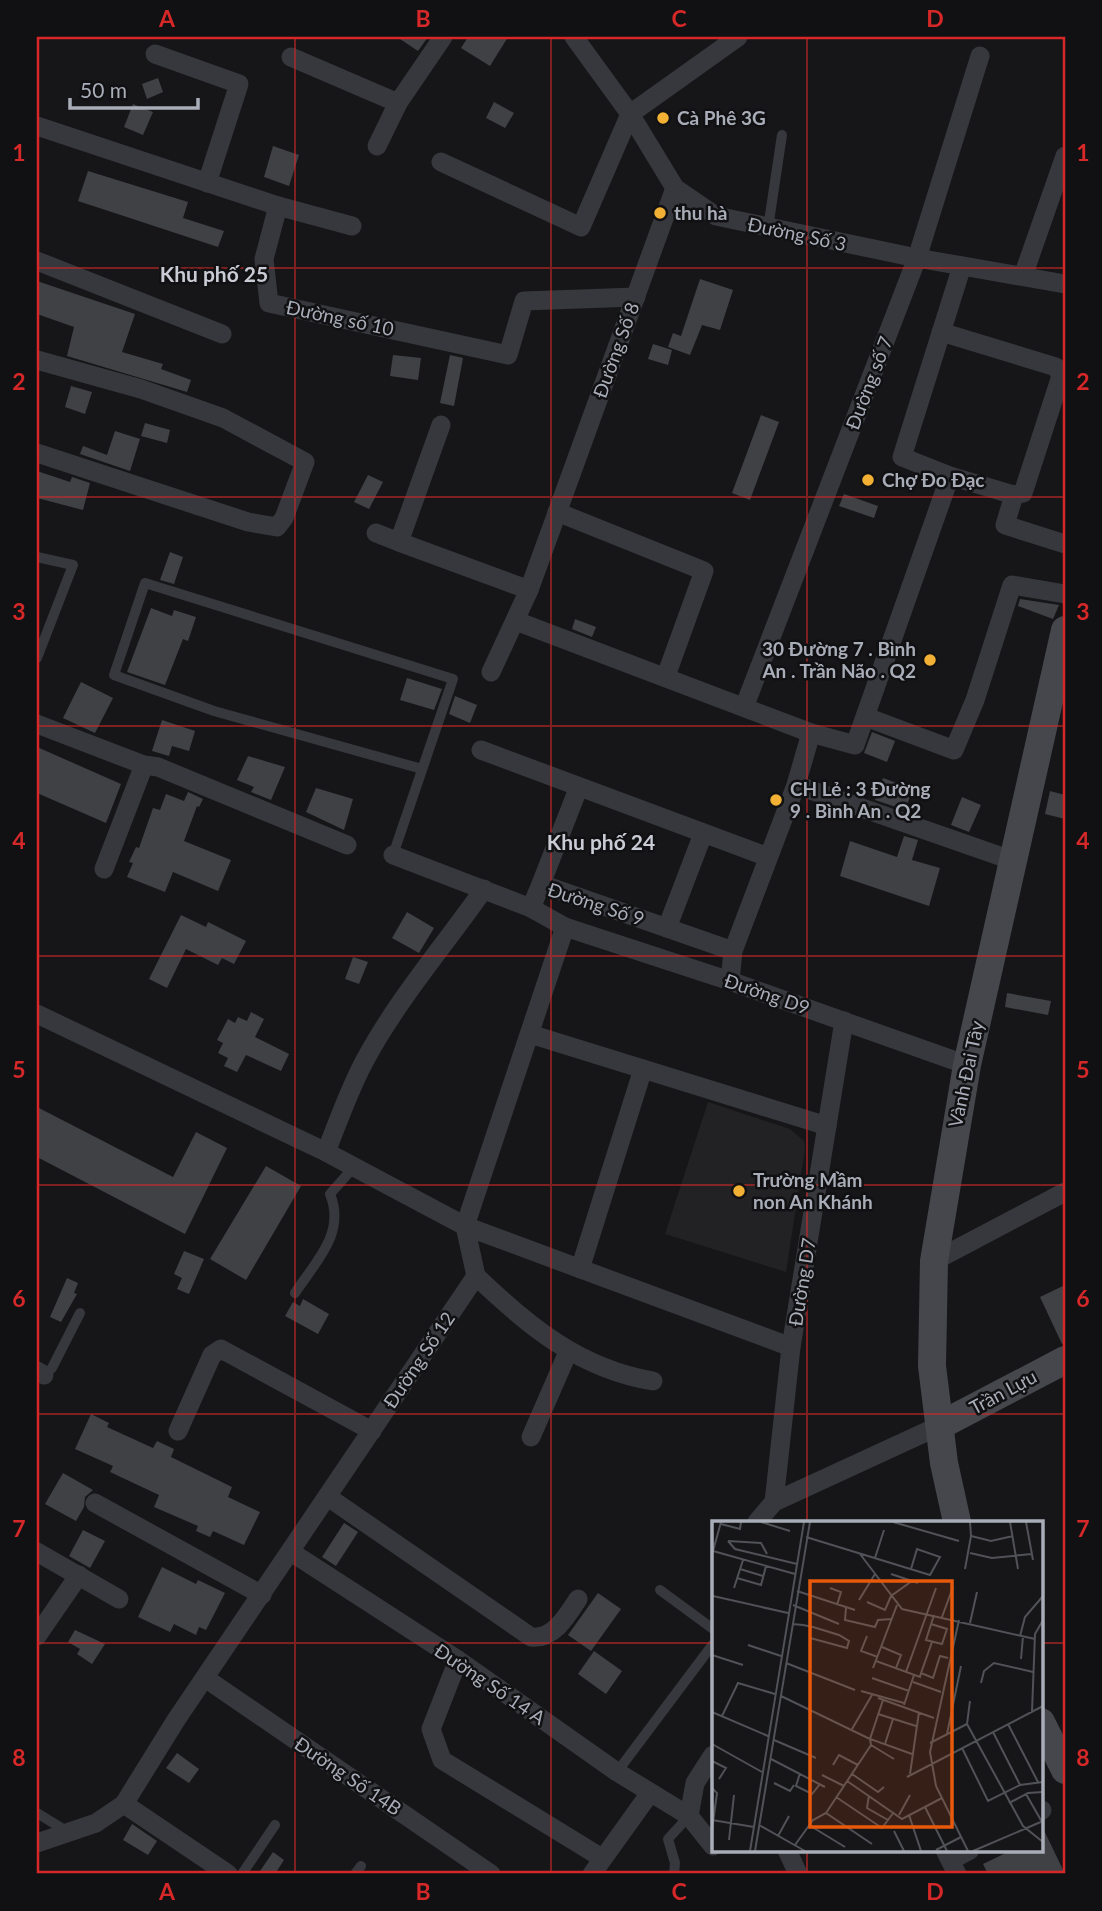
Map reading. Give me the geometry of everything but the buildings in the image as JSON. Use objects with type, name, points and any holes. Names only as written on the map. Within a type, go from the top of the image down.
[{"type":"street","points":[[377,146],[398,103],[443,37]]},
{"type":"street","name":"Đường Số 3","points":[[574,37],[630,114],[676,188],[716,216],[768,229],[1065,284]]},
{"type":"street","points":[[441,162],[581,227],[630,114],[738,37]]},
{"type":"street","points":[[155,54],[239,84],[207,183]]},
{"type":"street","name":"Đường số 7","points":[[745,705],[917,258],[980,56]]},
{"type":"street","points":[[291,57],[398,103]]},
{"type":"street","points":[[37,126],[278,206],[352,226]]},
{"type":"street","points":[[1023,276],[1065,156]]},
{"type":"street","name":"Đường Số 8","points":[[491,673],[529,590],[676,188]]},
{"type":"street","name":"Đường số 10","points":[[278,206],[264,259],[270,303],[508,355],[524,301],[635,298]]},
{"type":"street","points":[[37,261],[222,334]]},
{"type":"street","points":[[941,332],[1056,367],[1061,376],[1023,492],[1014,495],[950,476],[902,457],[941,332],[962,266]]},
{"type":"street","points":[[37,360],[141,389],[223,418],[305,462],[284,518],[277,527],[248,522],[37,453]]},
{"type":"street","points":[[398,542],[441,425]]},
{"type":"street","points":[[516,621],[745,705],[811,733],[855,745],[950,476]]},
{"type":"street","points":[[1014,495],[1005,525],[1065,544]]},
{"type":"street","points":[[557,512],[704,571],[666,676]]},
{"type":"street","points":[[376,533],[529,590]]},
{"type":"street","points":[[866,717],[954,750],[975,700],[1012,585],[1065,594]]},
{"type":"street","name":"Vành Đai Tây","points":[[957,1521],[944,1463],[931,1341],[933,1261],[967,1065],[1065,630]]},
{"type":"street","points":[[37,724],[144,765],[158,767],[346,845]]},
{"type":"street","points":[[730,981],[733,951],[796,785],[811,733]]},
{"type":"street","points":[[481,750],[578,789],[768,857]]},
{"type":"street","points":[[104,869],[144,765]]},
{"type":"street","points":[[796,785],[1014,861]]},
{"type":"street","points":[[541,884],[578,789]]},
{"type":"street","points":[[667,928],[703,834]]},
{"type":"street","name":"Đường Số 9","points":[[393,855],[531,908],[541,884],[733,951]]},
{"type":"street","points":[[326,1152],[363,1063],[405,995],[441,952],[484,889]]},
{"type":"street","name":"Đường D9","points":[[531,908],[565,927],[730,981],[967,1065]]},
{"type":"street","points":[[565,927],[465,1226],[476,1276],[522,1320],[568,1352],[622,1375],[653,1381]]},
{"type":"street","points":[[37,1014],[326,1152],[465,1226],[791,1347]]},
{"type":"street","name":"Đường D7","points":[[774,1502],[791,1347],[844,1021]]},
{"type":"street","points":[[530,1034],[827,1126]]},
{"type":"street","points":[[580,1269],[643,1069]]},
{"type":"street","points":[[933,1261],[1065,1192]]},
{"type":"street","name":"Đường Số 12","points":[[37,1843],[96,1823],[124,1804],[205,1678],[476,1276]]},
{"type":"street","points":[[178,1431],[212,1356],[221,1349],[372,1431]]},
{"type":"street","points":[[531,1437],[568,1352]]},
{"type":"street","name":"Trần Lựu","points":[[941,1425],[1065,1360]]},
{"type":"street","points":[[758,1521],[774,1502],[941,1425]]},
{"type":"street","points":[[328,1497],[531,1637],[540,1638],[556,1629],[578,1600]]},
{"type":"street","points":[[95,1503],[262,1595]]},
{"type":"street","points":[[37,1552],[119,1599]]},
{"type":"street","name":"Đường Số 14 A","points":[[290,1552],[458,1660],[617,1772],[690,1816]]},
{"type":"street","points":[[37,1636],[79,1575]]},
{"type":"street","points":[[458,1660],[431,1728],[442,1760],[597,1866],[650,1793]]},
{"type":"street","name":"Đường Số 14B","points":[[205,1678],[491,1874]]},
{"type":"street","points":[[1042,1724],[1065,1770]]},
{"type":"street","points":[[712,1757],[695,1783],[690,1816],[712,1845]]},
{"type":"street","points":[[124,1804],[228,1874]]},
{"type":"street","points":[[788,1852],[798,1874]]},
{"type":"street","points":[[951,1861],[967,1852]]},
{"type":"lane","points":[[768,229],[782,135]]},
{"type":"lane","points":[[37,557],[73,565],[37,658]]},
{"type":"lane","points":[[393,855],[453,679],[145,583],[114,675],[214,711],[422,769]]},
{"type":"lane","points":[[295,1293],[332,1237],[338,1213],[330,1194],[353,1168]]},
{"type":"lane","points":[[40,1373],[52,1368],[80,1312]]},
{"type":"lane","points":[[660,1590],[712,1628]]},
{"type":"lane","points":[[617,1772],[712,1645]]},
{"type":"lane","points":[[37,1813],[68,1832]]},
{"type":"lane","points":[[674,1874],[674,1858],[668,1839],[690,1816]]},
{"type":"lane","points":[[242,1874],[275,1825]]},
{"type":"shaded area","name":"Trường Mầm non An Khánh","points":[[708,1102],[790,1129],[804,1141],[786,1272],[665,1234]]},
{"type":"place","name":"Cà Phê 3G","points":[[663,118]]},
{"type":"place","name":"thu hà","points":[[660,213]]},
{"type":"place","name":"Chợ Đo Đạc","points":[[868,480]]},
{"type":"place","name":"30 Đường 7 . Bình An . Trần Não . Q2","points":[[930,660]]},
{"type":"place","name":"CH Lẻ : 3 Đường 9 . Bình An . Q2","points":[[776,800]]},
{"type":"place","name":"Trường Mầm non An Khánh","points":[[739,1191]]},
{"type":"district","name":"Khu phố 25","points":[[214,275]]},
{"type":"district","name":"Khu phố 24","points":[[601,843]]}]
